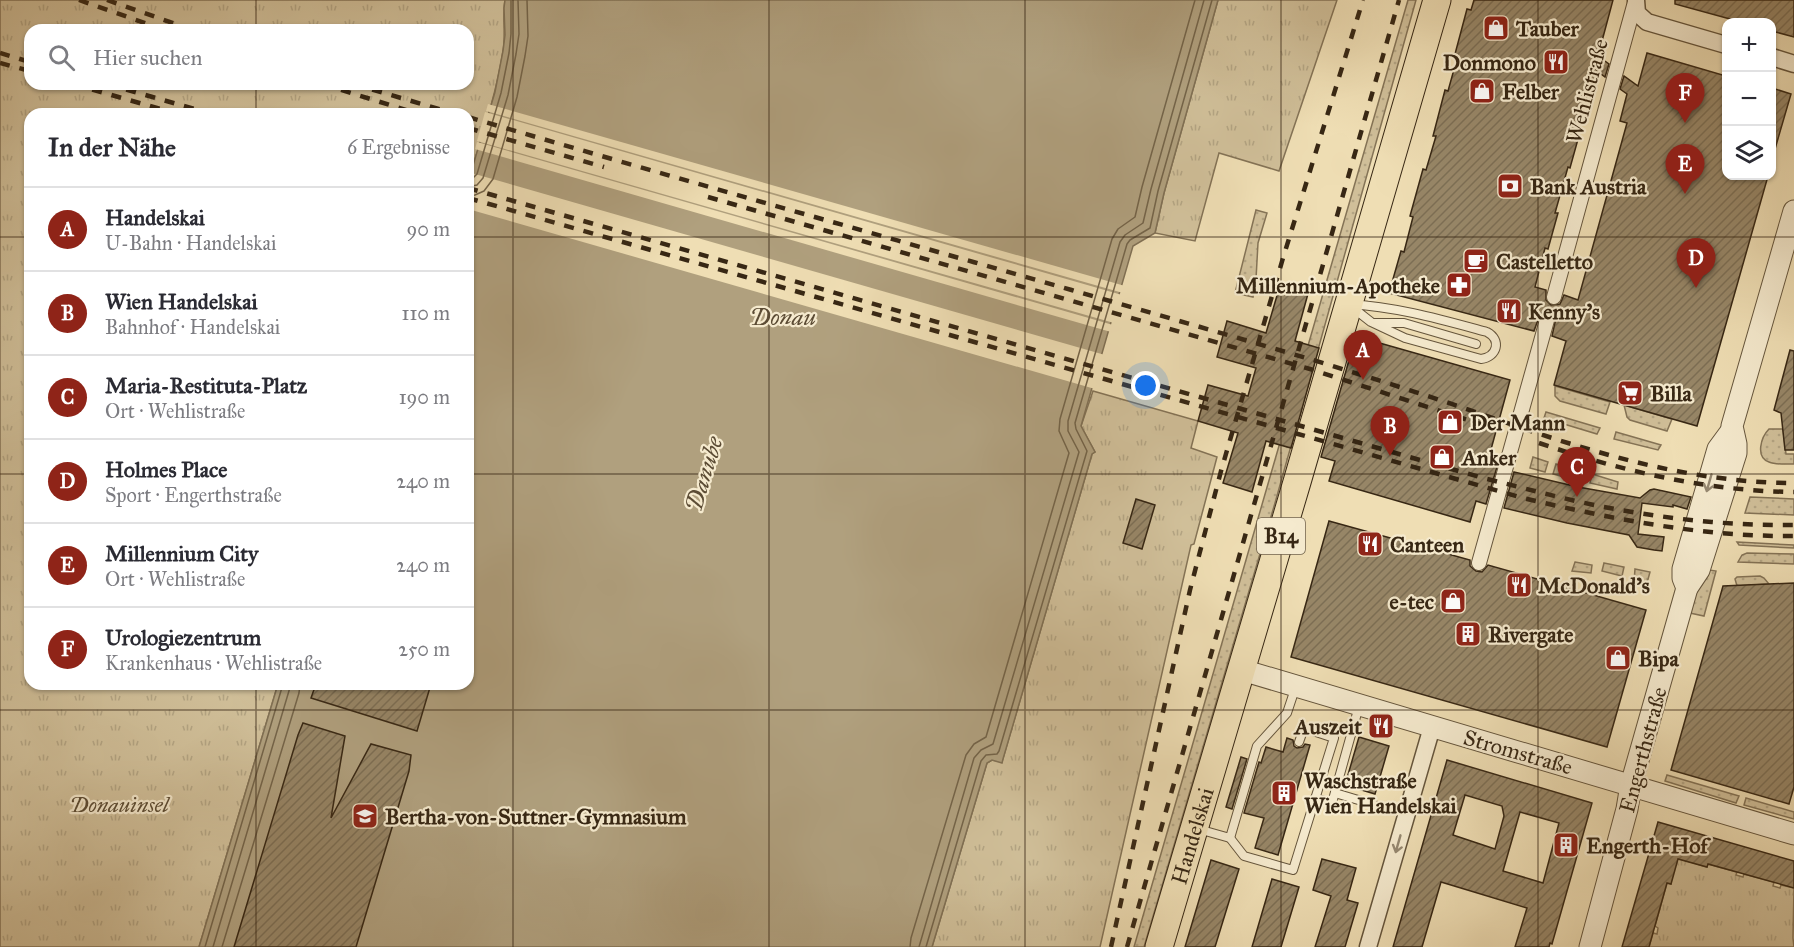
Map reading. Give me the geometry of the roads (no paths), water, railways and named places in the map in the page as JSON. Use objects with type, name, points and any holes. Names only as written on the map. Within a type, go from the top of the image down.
[{"type":"main road","name":"Handelskai","points":[[1159,947],[1437,0]]},
{"type":"street","points":[[1636,0],[1637,13],[1647,22],[1722,44]]},
{"type":"street","name":"Wehlistraße","points":[[1554,297],[1636,0]]},
{"type":"street","points":[[1776,58],[1794,64]]},
{"type":"street","name":"Engerthstraße","points":[[1590,947],[1631,786],[1687,588],[1699,570],[1736,453],[1732,430],[1794,212]]},
{"type":"street","points":[[1479,563],[1547,320]]},
{"type":"street","name":"Stromstraße","points":[[1242,670],[1794,834]]},
{"type":"street","points":[[1368,947],[1432,727]]},
{"type":"lane","points":[[1348,304],[1412,312],[1487,332],[1494,338],[1497,345],[1496,350],[1491,356],[1481,359],[1405,338],[1371,322],[1348,304]]},
{"type":"lane","points":[[1376,306],[1404,323]]},
{"type":"lane","points":[[1371,322],[1404,323],[1476,344]]},
{"type":"lane","points":[[1230,838],[1257,746],[1287,713],[1296,686]]},
{"type":"lane","points":[[1315,798],[1332,803],[1359,705]]},
{"type":"lane","points":[[1195,828],[1230,838],[1244,856],[1293,870],[1334,738],[1304,728],[1299,742]]},
{"type":"lane","points":[[1335,793],[1375,805]]},
{"type":"lane","points":[[1263,861],[1266,851]]},
{"type":"water","name":"Donau","points":[[505,0],[1218,0],[1155,233],[1133,246],[1081,426],[1095,452],[1092,454],[1002,763],[992,760],[987,763],[932,947],[199,947],[276,690],[474,690],[474,162],[495,92],[503,51]]},
{"type":"railway","points":[[79,0],[148,24]]},
{"type":"railway","points":[[107,0],[176,24]]},
{"type":"railway","points":[[1111,947],[1190,590],[1221,471],[1283,258],[1363,0]]},
{"type":"railway","points":[[1127,947],[1399,0]]},
{"type":"railway","points":[[0,53],[24,60]]},
{"type":"railway","points":[[0,63],[24,69]]},
{"type":"railway","points":[[94,90],[157,108]]},
{"type":"railway","points":[[128,90],[191,108]]},
{"type":"railway","points":[[341,90],[400,108]]},
{"type":"railway","points":[[374,90],[435,108]]},
{"type":"railway","points":[[474,119],[1313,360],[1623,459],[1707,476],[1794,483]]},
{"type":"railway","points":[[474,130],[604,167]]},
{"type":"railway","points":[[474,190],[1483,478],[1580,502],[1643,514],[1718,523],[1794,525]]},
{"type":"railway","points":[[708,197],[1310,369],[1499,430]]},
{"type":"railway","points":[[474,200],[1523,498],[1590,513],[1692,530],[1760,536],[1794,536]]},
{"type":"railway","points":[[1539,443],[1633,471],[1665,478],[1729,488],[1794,492]]},
{"type":"place","name":"Tauber","points":[[1496,28]]},
{"type":"place","name":"Donmono","points":[[1556,62]]},
{"type":"place","name":"Felber","points":[[1482,91]]},
{"type":"place","name":"Urologiezentrum","points":[[1685,123]]},
{"type":"place","name":"Bank Austria","points":[[1510,186]]},
{"type":"place","name":"Millennium City","points":[[1685,194]]},
{"type":"place","name":"Castelletto","points":[[1476,261]]},
{"type":"place","name":"Millennium-Apotheke","points":[[1459,285]]},
{"type":"place","name":"Holmes Place","points":[[1696,288]]},
{"type":"place","name":"Kenny's","points":[[1509,311]]},
{"type":"place","name":"Handelskai","points":[[1363,380]]},
{"type":"place","name":"Billa","points":[[1630,393]]},
{"type":"place","name":"Der Mann","points":[[1450,422]]},
{"type":"place","name":"Wien Handelskai","points":[[1390,456]]},
{"type":"place","name":"Anker","points":[[1442,457]]},
{"type":"place","name":"Maria-Restituta-Platz","points":[[1577,497]]},
{"type":"place","name":"Canteen","points":[[1370,544]]},
{"type":"place","name":"McDonald's","points":[[1519,585]]},
{"type":"place","name":"e-tec","points":[[1453,601]]},
{"type":"place","name":"Rivergate","points":[[1468,634]]},
{"type":"place","name":"Bipa","points":[[1618,658]]},
{"type":"place","name":"Auszeit","points":[[1381,726]]},
{"type":"place","name":"Waschstraße Wien Handelskai","points":[[1284,793]]},
{"type":"place","name":"Bertha-von-Suttner-Gymnasium","points":[[365,816]]},
{"type":"place","name":"Engerth-Hof","points":[[1566,845]]},
{"type":"water label","name":"Danube","points":[[704,474]]},
{"type":"park label","name":"Donauinsel","points":[[119,804]]}]
